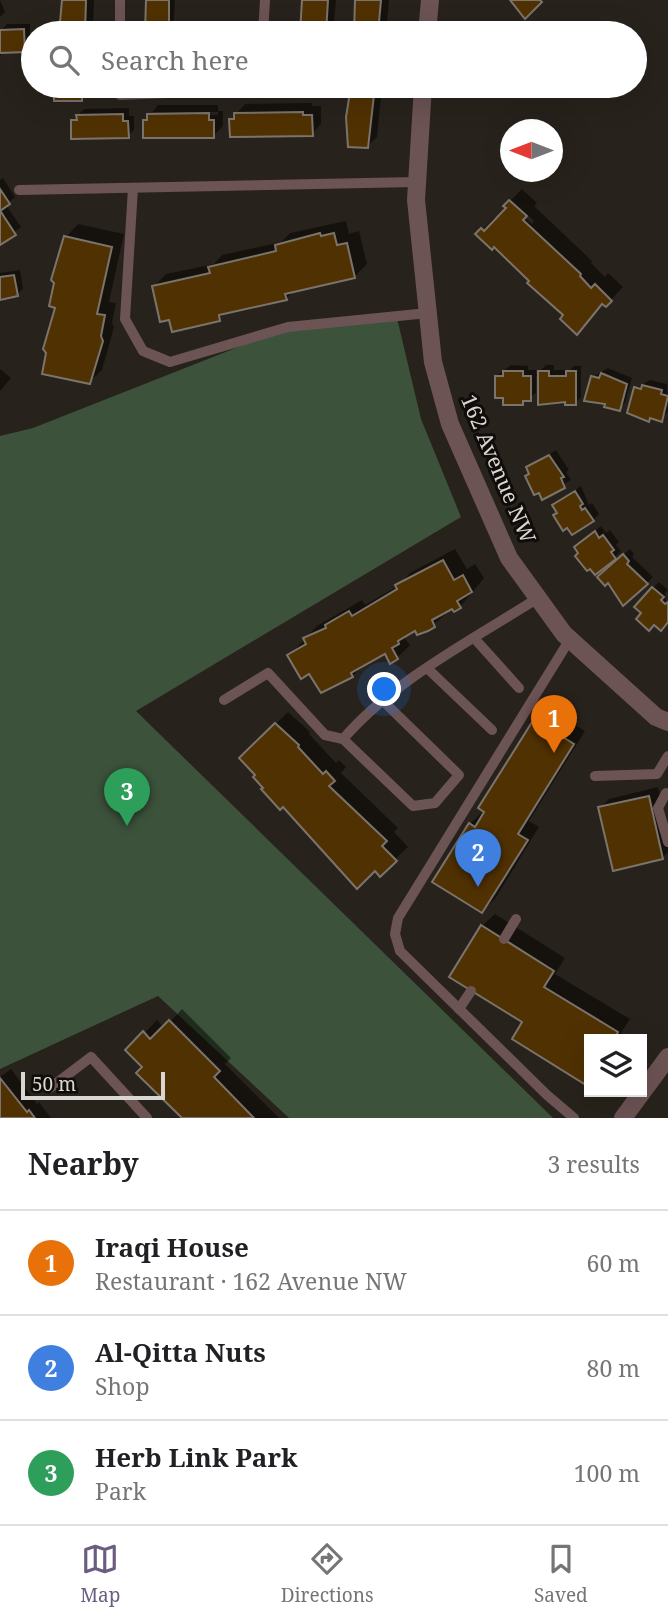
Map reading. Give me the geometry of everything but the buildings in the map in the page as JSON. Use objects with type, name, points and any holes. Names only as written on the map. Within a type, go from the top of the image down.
[{"type":"street","points":[[428,21],[430,0]]},
{"type":"street","name":"162 Avenue NW","points":[[422,98],[416,200],[433,362],[450,424],[509,558],[538,598],[570,639],[656,716],[668,722]]},
{"type":"street","points":[[623,1118],[668,1057]]},
{"type":"lane","points":[[120,0],[120,21]]},
{"type":"lane","points":[[264,21],[265,0]]},
{"type":"lane","points":[[19,190],[417,182]]},
{"type":"lane","points":[[133,188],[125,319],[143,351],[170,362],[288,327],[428,313]]},
{"type":"lane","points":[[343,738],[364,715],[383,701],[538,598]]},
{"type":"lane","points":[[475,639],[519,688]]},
{"type":"lane","points":[[570,639],[398,918],[395,934],[400,951],[574,1118]]},
{"type":"lane","points":[[428,669],[492,730]]},
{"type":"lane","points":[[224,700],[268,673],[325,735],[343,738],[412,806],[435,803],[459,775],[383,701]]},
{"type":"lane","points":[[657,774],[668,756]]},
{"type":"lane","points":[[595,776],[657,774]]},
{"type":"lane","points":[[657,774],[667,794],[658,808],[668,842]]},
{"type":"lane","points":[[503,939],[516,919]]},
{"type":"lane","points":[[459,1009],[471,991]]},
{"type":"lane","points":[[50,1088],[91,1057],[147,1118]]},
{"type":"green space","points":[[396,314],[421,419],[461,517],[136,711],[553,1118],[289,1118],[158,996],[0,1069],[0,436],[33,428],[281,330]]},
{"type":"place","name":"Iraqi House","points":[[554,753]]},
{"type":"place","name":"Herb Link Park","points":[[127,826]]},
{"type":"place","name":"Al-Qitta Nuts","points":[[478,887]]}]
